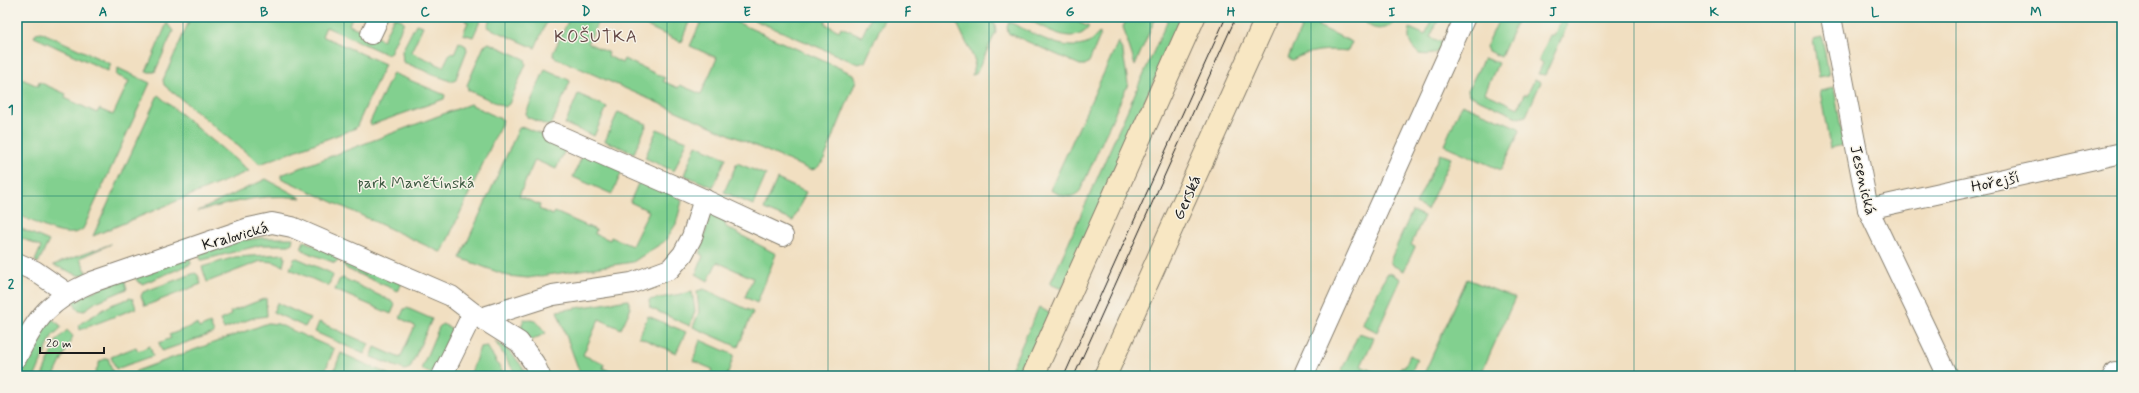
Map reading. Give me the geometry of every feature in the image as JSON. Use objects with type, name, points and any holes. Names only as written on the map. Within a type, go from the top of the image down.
[{"type":"street","points":[[1033,376],[1194,17]]},
{"type":"street","name":"Gerská","points":[[1105,376],[1267,17]]},
{"type":"street","points":[[1305,372],[1465,17]]},
{"type":"street","name":"Jesenická","points":[[1831,17],[1868,209],[1948,376]]},
{"type":"street","points":[[553,133],[704,199],[783,236]]},
{"type":"street","name":"Hořejší","points":[[1868,209],[2122,153]]},
{"type":"street","points":[[442,376],[477,316],[553,295],[632,283],[670,269],[682,254],[692,237],[704,199]]},
{"type":"street","name":"Kralovická","points":[[17,357],[29,332],[45,311],[67,293],[92,282],[249,228],[272,223],[292,227],[451,296],[477,316],[519,342],[534,363],[540,376]]},
{"type":"street","points":[[17,263],[35,271],[67,293]]},
{"type":"green space","points":[[191,17],[352,17],[349,25],[383,40],[394,17],[404,22],[390,53],[386,54],[326,27],[322,36],[385,64],[356,128],[260,164],[164,85],[163,80]]},
{"type":"green space","points":[[466,17],[482,17],[473,37],[463,34],[468,22],[465,21]]},
{"type":"green space","points":[[491,17],[549,17],[535,48],[487,27]]},
{"type":"green space","points":[[570,17],[600,17],[588,43],[609,53],[608,56],[622,63],[624,59],[665,78],[663,81],[678,88],[680,85],[701,94],[717,58],[690,46],[703,17],[725,17],[853,74],[856,81],[823,162],[816,169],[810,170],[554,57],[553,53]]},
{"type":"green space","points":[[643,17],[691,17],[681,42],[640,23]]},
{"type":"green space","points":[[747,17],[819,17],[826,20],[825,24],[839,31],[841,27],[862,36],[871,17],[885,17],[865,62],[858,64]]},
{"type":"green space","points":[[954,17],[983,17],[995,24],[996,32],[976,74],[972,75],[975,61]]},
{"type":"green space","points":[[1023,17],[1067,17],[1089,27],[1082,33],[1074,36],[1066,36]]},
{"type":"green space","points":[[1127,17],[1156,17],[1135,65],[1123,27]]},
{"type":"green space","points":[[1169,17],[1182,17],[1062,289],[1050,284]]},
{"type":"green space","points":[[1306,17],[1322,17],[1318,26],[1352,42],[1348,51],[1319,51],[1306,54],[1292,60],[1288,58]]},
{"type":"green space","points":[[1362,17],[1387,17],[1396,21],[1392,25],[1383,29],[1378,29],[1369,26]]},
{"type":"green space","points":[[1433,17],[1440,17],[1430,37],[1445,44],[1434,54],[1419,54],[1410,42],[1410,28],[1425,35]]},
{"type":"green space","points":[[1500,17],[1519,17],[1501,57],[1488,51],[1486,47]]},
{"type":"green space","points":[[1561,21],[1565,22],[1567,26],[1545,75],[1538,74],[1543,63],[1539,60],[1550,35],[1554,35]]},
{"type":"green space","points":[[1009,22],[1045,39],[1064,45],[1074,46],[1086,44],[1100,32],[1100,36],[1089,62],[1085,65],[1080,65],[1008,33],[1007,27]]},
{"type":"green space","points":[[167,23],[173,31],[155,72],[146,72]]},
{"type":"green space","points":[[416,24],[423,26],[411,52],[443,67],[450,53],[454,54],[459,42],[466,46],[467,50],[455,81],[450,81],[403,62],[402,51]]},
{"type":"green space","points":[[41,32],[111,64],[108,71],[34,37],[36,33]]},
{"type":"green space","points":[[1822,37],[1829,75],[1819,77],[1813,39]]},
{"type":"green space","points":[[1118,42],[1123,52],[1128,84],[1080,191],[1073,196],[1062,195],[1050,190]]},
{"type":"green space","points":[[489,43],[525,59],[526,64],[509,104],[505,107],[468,90],[467,85],[484,46]]},
{"type":"green space","points":[[1484,58],[1498,63],[1485,93],[1518,108],[1524,94],[1527,95],[1535,79],[1541,82],[1526,116],[1519,118],[1469,95],[1468,90]]},
{"type":"green space","points":[[118,68],[150,83],[83,229],[76,232],[60,232],[42,226],[17,214],[17,77],[38,86],[39,82],[66,94],[65,98],[97,113],[99,109],[113,115],[129,81],[116,75]]},
{"type":"green space","points":[[545,69],[569,80],[570,82],[551,125],[548,126],[527,117],[526,113]]},
{"type":"green space","points":[[393,73],[445,95],[444,99],[371,125],[370,122]]},
{"type":"green space","points":[[1834,88],[1844,145],[1830,148],[1820,91]]},
{"type":"green space","points":[[578,94],[607,107],[594,136],[565,124]]},
{"type":"green space","points":[[158,95],[249,171],[93,236]]},
{"type":"green space","name":"park Manětínská","points":[[470,104],[503,120],[443,250],[440,252],[281,178],[281,175]]},
{"type":"green space","points":[[1462,104],[1519,128],[1520,131],[1501,170],[1444,145]]},
{"type":"green space","points":[[618,112],[647,124],[634,153],[605,141]]},
{"type":"green space","points":[[524,127],[567,146],[556,169],[535,160],[519,196],[540,205],[539,209],[553,215],[555,212],[596,230],[595,234],[610,240],[611,237],[632,246],[649,211],[630,202],[640,179],[680,198],[682,201],[676,224],[665,241],[633,262],[528,278],[508,276],[460,258],[519,128]]},
{"type":"green space","points":[[657,129],[687,141],[674,171],[645,158]]},
{"type":"green space","points":[[696,145],[726,158],[713,187],[684,175]]},
{"type":"green space","points":[[584,152],[623,169],[612,194],[573,177]]},
{"type":"green space","points":[[1440,154],[1451,158],[1427,210],[1416,204]]},
{"type":"green space","points":[[737,163],[766,175],[753,205],[724,192]]},
{"type":"green space","points":[[266,179],[301,198],[273,197],[249,199],[198,211]]},
{"type":"green space","points":[[777,179],[806,192],[793,221],[764,209]]},
{"type":"green space","points":[[711,210],[722,214],[726,227],[776,254],[757,303],[745,297],[753,278],[717,262],[708,281],[696,274],[703,256],[700,254]]},
{"type":"green space","points":[[1412,211],[1424,216],[1411,245],[1415,247],[1404,271],[1392,265],[1390,261]]},
{"type":"green space","points":[[17,227],[49,241],[38,263],[35,261],[41,247],[17,236]]},
{"type":"green space","points":[[262,238],[293,238],[292,243],[289,245],[261,245],[203,260],[201,260],[198,253],[236,241]]},
{"type":"green space","points":[[304,241],[341,257],[335,263],[306,252],[301,248]]},
{"type":"green space","points":[[111,244],[80,258],[87,273],[80,276],[53,265]]},
{"type":"green space","points":[[189,254],[191,264],[142,284],[137,281],[134,275]]},
{"type":"green space","points":[[284,254],[285,258],[283,266],[274,262],[261,261],[207,282],[202,267],[235,257]]},
{"type":"green space","points":[[297,258],[331,273],[333,276],[328,286],[290,269],[294,259]]},
{"type":"green space","points":[[348,258],[402,283],[398,291],[347,269],[344,266]]},
{"type":"green space","points":[[195,273],[198,275],[201,284],[145,306],[141,296],[143,292]]},
{"type":"green space","points":[[1390,273],[1401,279],[1377,332],[1362,324],[1387,274]]},
{"type":"green space","points":[[124,278],[127,289],[96,302],[83,311],[77,309],[73,300]]},
{"type":"green space","points":[[343,278],[393,302],[395,305],[391,314],[335,290],[339,280]]},
{"type":"green space","points":[[1467,279],[1515,298],[1480,376],[1423,376]]},
{"type":"green space","points":[[704,289],[753,312],[738,347],[693,327],[699,312],[697,291]]},
{"type":"green space","points":[[692,292],[695,311],[690,326],[650,308],[649,300]]},
{"type":"green space","points":[[130,298],[133,299],[136,308],[80,330],[79,325],[81,323],[111,305]]},
{"type":"green space","points":[[266,298],[267,316],[253,318],[224,329],[220,320],[231,315],[230,312]]},
{"type":"green space","points":[[628,300],[631,308],[621,329],[599,319],[583,355],[604,364],[603,368],[617,375],[619,371],[630,376],[581,376],[557,311]]},
{"type":"green space","points":[[277,303],[310,318],[305,327],[273,312]]},
{"type":"green space","points":[[1039,307],[1051,314],[1019,376],[1008,376]]},
{"type":"green space","points":[[407,308],[432,319],[410,368],[405,370],[371,357],[375,347],[400,358],[415,326],[400,318],[404,309]]},
{"type":"green space","points":[[648,316],[686,332],[676,353],[639,337]]},
{"type":"green space","points":[[52,319],[60,325],[61,328],[52,336],[35,376],[17,376],[17,371],[40,324]]},
{"type":"green space","points":[[524,319],[536,321],[546,333],[530,341],[524,335],[521,327]]},
{"type":"green space","points":[[319,322],[369,344],[364,354],[315,332]]},
{"type":"green space","points":[[210,323],[214,333],[162,351],[159,343],[171,338],[169,335],[197,324],[199,328]]},
{"type":"green space","points":[[268,323],[278,324],[334,349],[323,376],[134,376],[136,371]]},
{"type":"green space","points":[[442,324],[451,328],[451,333],[432,374],[421,369],[439,327]]},
{"type":"green space","points":[[67,330],[73,336],[54,376],[42,376],[57,340]]},
{"type":"green space","points":[[1359,333],[1374,338],[1361,366],[1383,376],[1343,376],[1340,374]]},
{"type":"green space","points":[[700,340],[734,355],[727,376],[710,376],[712,369],[693,361]]},
{"type":"green space","points":[[495,341],[514,356],[527,376],[517,376]]},
{"type":"green space","points":[[150,346],[153,356],[116,369],[111,357],[136,347],[138,351]]},
{"type":"green space","points":[[487,346],[505,376],[470,376],[480,347]]},
{"type":"green space","points":[[341,353],[390,375],[332,376]]},
{"type":"green space","points":[[1410,355],[1417,359],[1410,376],[1397,376],[1401,367],[1404,368]]},
{"type":"green space","points":[[108,358],[113,373],[112,376],[94,376],[100,361]]},
{"type":"tram line","points":[[1064,376],[1226,17]]},
{"type":"tram line","points":[[1074,376],[1236,17]]},
{"type":"district","name":"KOŠUTKA","points":[[596,36]]}]
